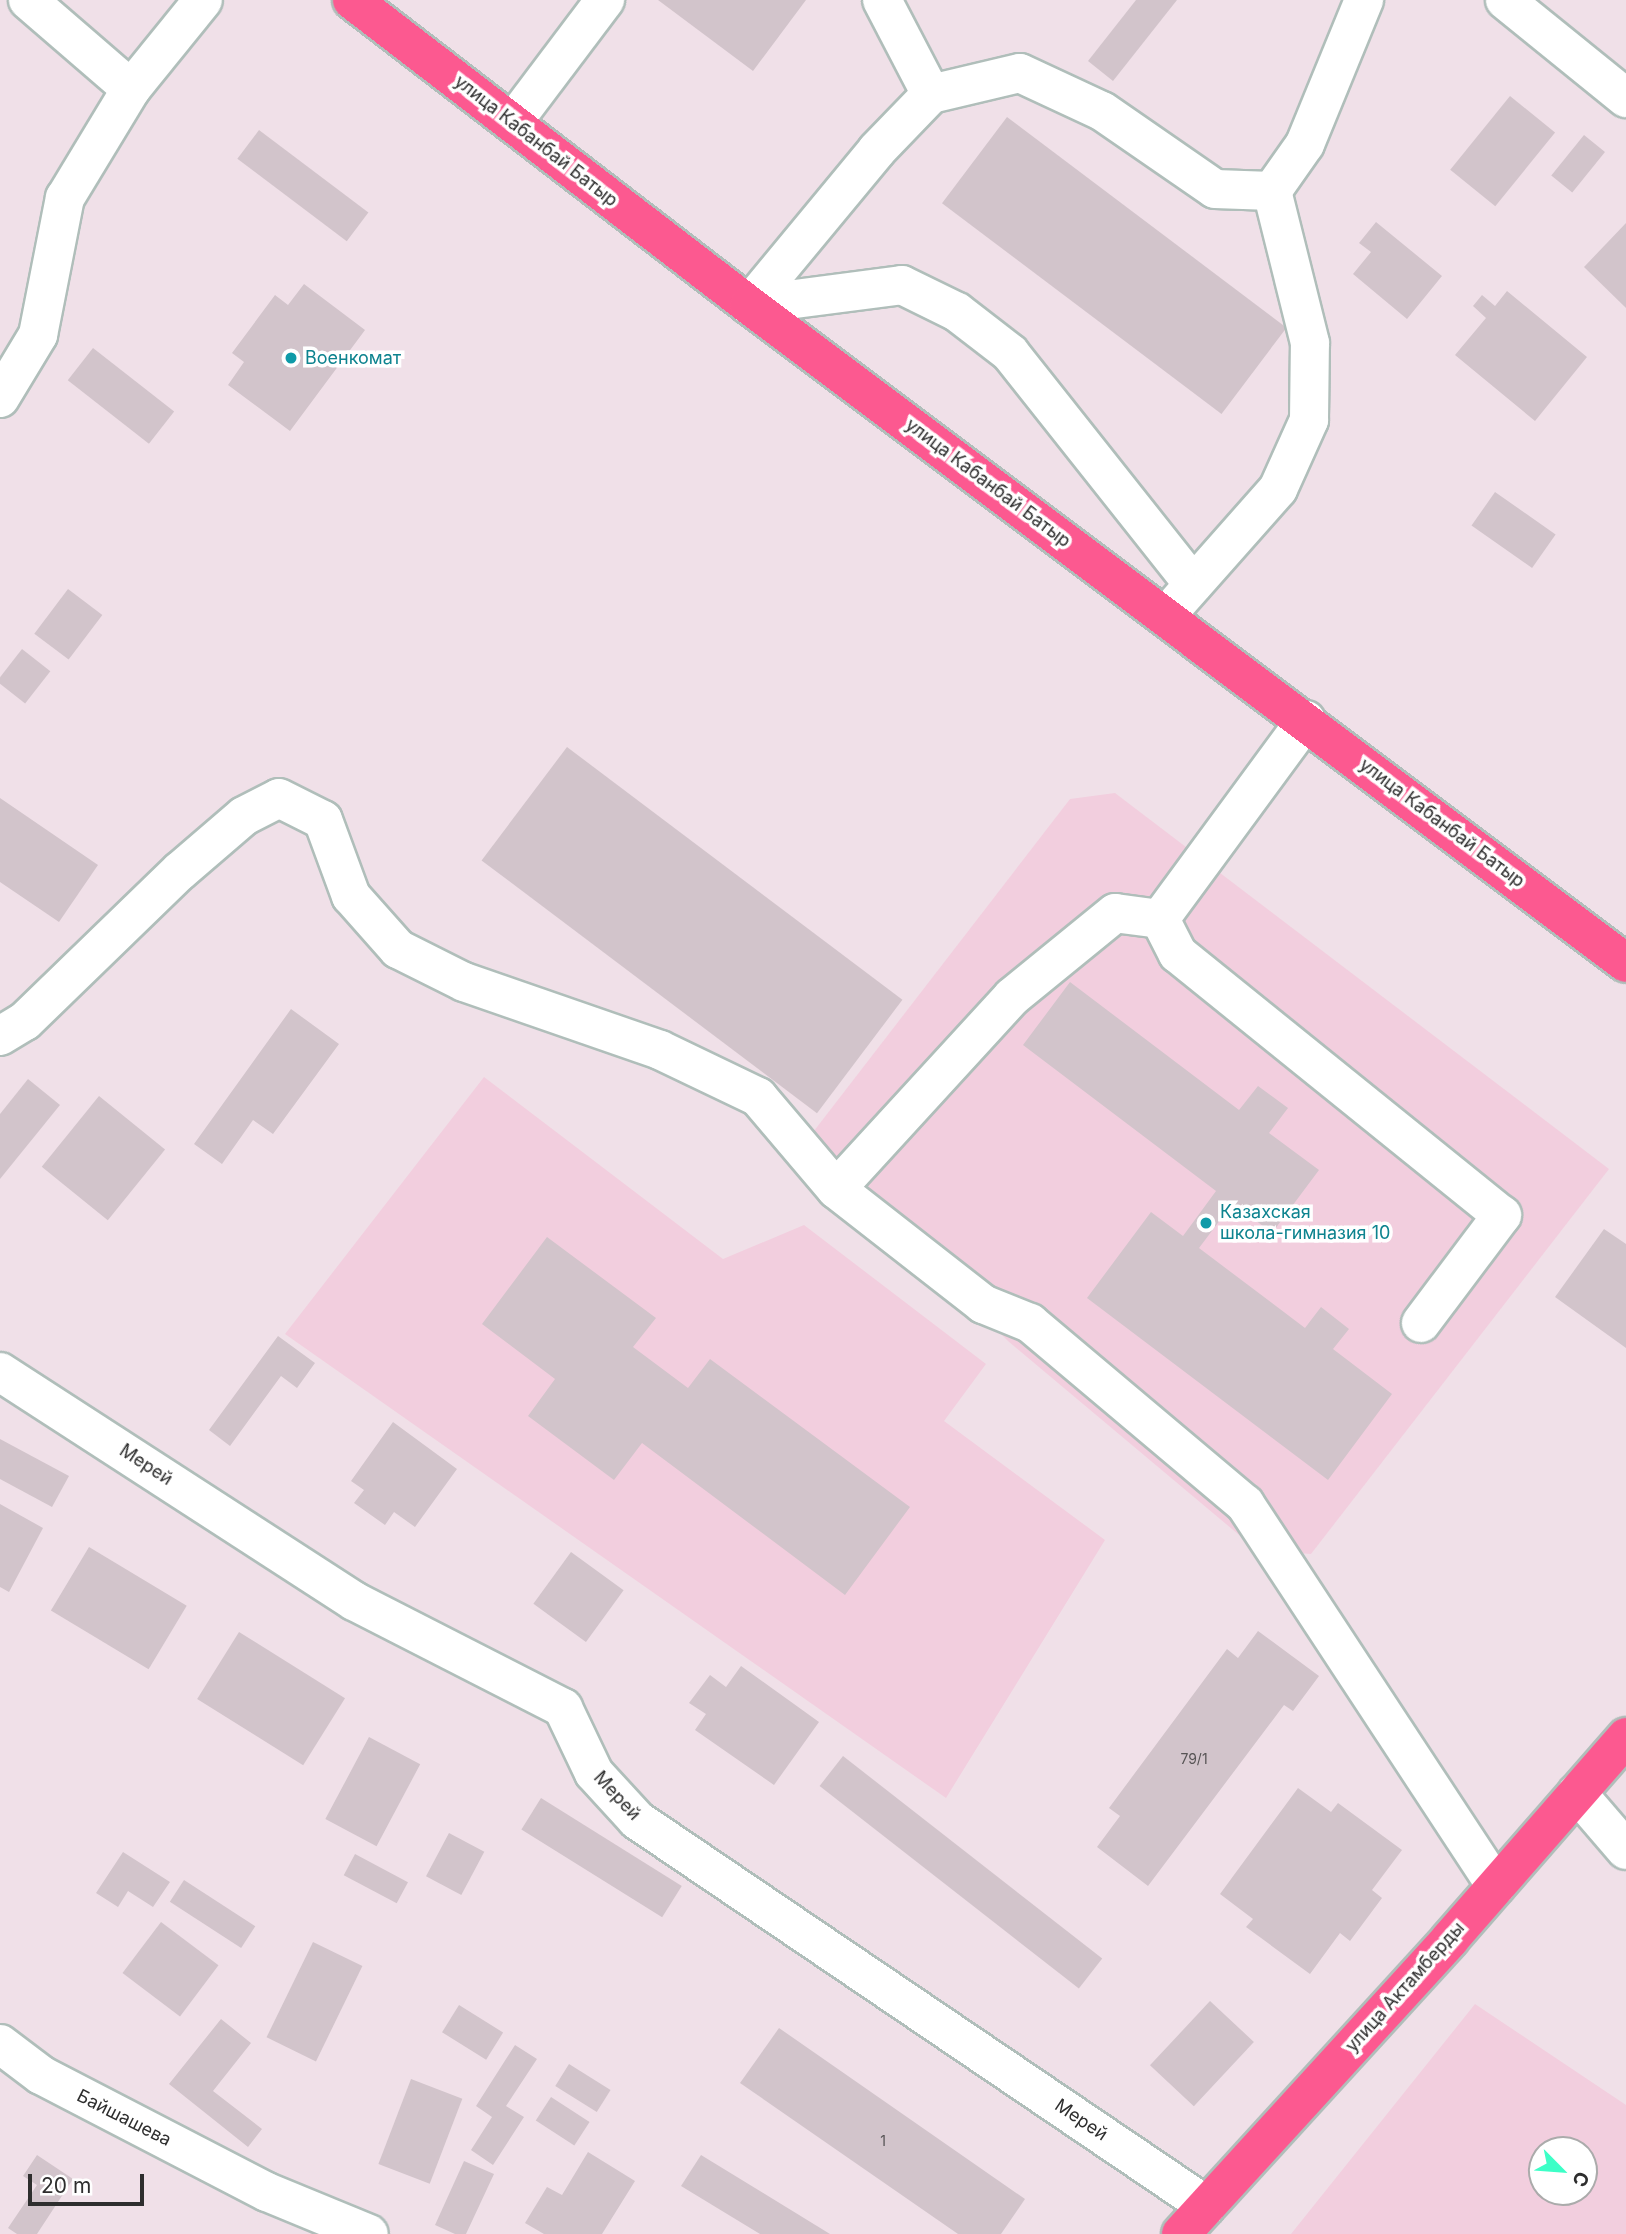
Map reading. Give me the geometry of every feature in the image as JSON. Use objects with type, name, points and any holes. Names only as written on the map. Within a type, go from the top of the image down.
[{"type":"main road","name":"улица Кабанбай Батыр","points":[[352,0],[749,305],[1306,720],[1626,963]]},
{"type":"main road","name":"улица Актамберды","points":[[1181,2234],[1496,1886],[1626,1737]]},
{"type":"street","points":[[28,0],[131,89]]},
{"type":"street","points":[[0,398],[38,335],[65,198],[131,89],[203,0]]},
{"type":"street","points":[[513,122],[605,0]]},
{"type":"street","points":[[882,0],[931,94]]},
{"type":"street","points":[[1166,616],[1278,489],[1309,419],[1310,344],[1272,191],[1305,144],[1364,0]]},
{"type":"street","points":[[1505,0],[1626,98]]},
{"type":"street","points":[[749,305],[877,150],[931,94],[1020,73],[1102,111],[1215,188],[1272,191]]},
{"type":"street","points":[[749,305],[902,285],[957,312],[1010,353],[1193,584]]},
{"type":"street","points":[[1160,919],[1306,720]]},
{"type":"street","points":[[0,1036],[25,1021],[180,871],[244,816],[279,798],[323,820],[351,896],[398,949],[464,982],[660,1050],[758,1097],[836,1189],[983,1304],[1030,1323],[1245,1504],[1496,1886]]},
{"type":"street","points":[[836,1189],[1012,998],[1115,914],[1160,919]]},
{"type":"street","points":[[1160,919],[1178,954],[1502,1214],[1421,1323]]},
{"type":"street","name":"Мерей","points":[[0,1372],[354,1601],[563,1709],[594,1773],[638,1820],[1207,2206]]},
{"type":"street","points":[[1577,1793],[1626,1850]]},
{"type":"street","name":"Байшашева","points":[[0,2044],[41,2075],[267,2192],[369,2234]]},
{"type":"shaded area","points":[[1115,793],[1609,1169],[1311,1554],[1257,1550],[1008,1341],[807,1140],[1070,799]]},
{"type":"shaded area","points":[[484,1077],[723,1259],[804,1225],[986,1364],[944,1421],[1105,1540],[946,1798],[285,1334]]},
{"type":"shaded area","points":[[1475,2004],[1626,2105],[1626,2234],[1291,2234]]},
{"type":"building","points":[[658,0],[806,0],[753,71]]},
{"type":"building","points":[[1136,0],[1177,0],[1113,81],[1088,61]]},
{"type":"building","points":[[1510,96],[1555,133],[1495,206],[1450,170]]},
{"type":"building","points":[[1007,117],[1287,328],[1222,414],[942,203]]},
{"type":"building","points":[[259,130],[368,212],[347,241],[237,159]]},
{"type":"building","points":[[1584,135],[1605,152],[1572,192],[1551,175]]},
{"type":"building","points":[[1376,222],[1442,276],[1407,319],[1353,274],[1371,252],[1359,243]]},
{"type":"building","points":[[1626,223],[1626,308],[1584,267]]},
{"type":"building","name":"Военкомат","points":[[304,284],[365,330],[290,431],[228,385],[244,362],[232,353],[275,295],[288,305]]},
{"type":"building","points":[[1507,291],[1587,357],[1535,421],[1455,355],[1486,318],[1473,306],[1482,295],[1495,306]]},
{"type":"building","points":[[93,348],[174,411],[149,444],[68,380]]},
{"type":"building","points":[[1495,492],[1556,534],[1532,568],[1471,526]]},
{"type":"building","points":[[68,589],[102,615],[69,660],[34,634]]},
{"type":"building","points":[[22,649],[50,671],[25,703],[0,684],[0,677]]},
{"type":"building","points":[[567,747],[902,1000],[817,1113],[482,860]]},
{"type":"building","points":[[0,798],[98,865],[59,922],[0,882]]},
{"type":"building","name":"Казахская школа-гимназия 10","points":[[1070,982],[1239,1110],[1258,1086],[1288,1108],[1269,1133],[1319,1170],[1272,1233],[1233,1203],[1199,1248],[1305,1328],[1321,1307],[1349,1329],[1333,1349],[1392,1394],[1328,1480],[1087,1298],[1151,1212],[1183,1236],[1216,1191],[1023,1045]]},
{"type":"building","points":[[291,1009],[339,1044],[273,1134],[253,1120],[222,1164],[194,1144]]},
{"type":"building","points":[[28,1079],[60,1105],[0,1179],[0,1114]]},
{"type":"building","points":[[99,1096],[165,1149],[108,1220],[42,1167]]},
{"type":"building","points":[[1604,1229],[1626,1244],[1626,1348],[1555,1297]]},
{"type":"building","points":[[547,1237],[656,1318],[633,1347],[688,1388],[710,1359],[910,1507],[845,1595],[642,1443],[614,1480],[528,1416],[555,1379],[482,1324]]},
{"type":"building","points":[[278,1336],[315,1363],[297,1388],[281,1376],[230,1446],[209,1430]]},
{"type":"building","points":[[393,1422],[457,1469],[415,1527],[394,1512],[385,1525],[354,1503],[364,1490],[351,1481]]},
{"type":"building","points":[[0,1439],[69,1476],[52,1507],[0,1479]]},
{"type":"building","points":[[0,1504],[43,1528],[9,1592],[0,1587]]},
{"type":"building","points":[[89,1547],[187,1606],[149,1669],[51,1610]]},
{"type":"building","points":[[571,1552],[624,1590],[586,1642],[533,1604]]},
{"type":"building","points":[[1258,1631],[1319,1676],[1293,1711],[1284,1705],[1148,1886],[1097,1847],[1120,1816],[1109,1808],[1227,1649],[1238,1658]]},
{"type":"building","points":[[239,1632],[345,1698],[303,1765],[197,1699]]},
{"type":"building","points":[[741,1666],[819,1722],[774,1785],[695,1730],[706,1714],[689,1703],[710,1675],[726,1687]]},
{"type":"building","points":[[369,1737],[420,1764],[377,1846],[325,1819]]},
{"type":"building","points":[[843,1756],[1102,1959],[1079,1988],[820,1786]]},
{"type":"building","points":[[1298,1788],[1331,1812],[1338,1803],[1402,1850],[1372,1890],[1382,1898],[1350,1941],[1340,1933],[1310,1974],[1246,1927],[1253,1919],[1220,1894]]},
{"type":"building","points":[[541,1798],[682,1886],[662,1917],[521,1829]]},
{"type":"building","points":[[449,1833],[484,1852],[461,1895],[426,1876]]},
{"type":"building","points":[[123,1852],[170,1882],[153,1907],[128,1891],[118,1907],[96,1893]]},
{"type":"building","points":[[355,1854],[408,1882],[397,1903],[344,1875]]},
{"type":"building","points":[[184,1880],[255,1926],[241,1948],[170,1902]]},
{"type":"building","points":[[161,1922],[219,1965],[180,2016],[122,1973]]},
{"type":"building","points":[[313,1942],[362,1966],[316,2061],[267,2037]]},
{"type":"building","points":[[1210,2001],[1254,2042],[1194,2106],[1150,2065]]},
{"type":"building","points":[[459,2005],[503,2033],[486,2060],[442,2032]]},
{"type":"building","points":[[221,2019],[251,2043],[213,2091],[262,2129],[248,2147],[169,2084]]},
{"type":"building","points":[[779,2028],[1025,2199],[1001,2234],[958,2234],[740,2083]]},
{"type":"building","points":[[515,2045],[537,2059],[506,2106],[524,2117],[493,2165],[471,2150],[492,2117],[476,2106]]},
{"type":"building","points":[[569,2064],[611,2090],[597,2112],[555,2086]]},
{"type":"building","points":[[411,2079],[462,2099],[430,2184],[378,2164]]},
{"type":"building","points":[[551,2097],[590,2122],[574,2146],[536,2120]]},
{"type":"building","points":[[588,2152],[635,2181],[602,2234],[544,2234],[525,2223],[547,2187],[562,2195]]},
{"type":"building","points":[[37,2155],[73,2179],[37,2234],[17,2234],[8,2228],[37,2185],[23,2176]]},
{"type":"building","points":[[701,2155],[830,2234],[760,2234],[681,2186]]},
{"type":"building","points":[[464,2161],[494,2174],[466,2234],[455,2234],[435,2225]]},
{"type":"place","name":"Военкомат","points":[[291,358]]},
{"type":"place","name":"Казахская школа-гимназия 10","points":[[1206,1223]]}]
